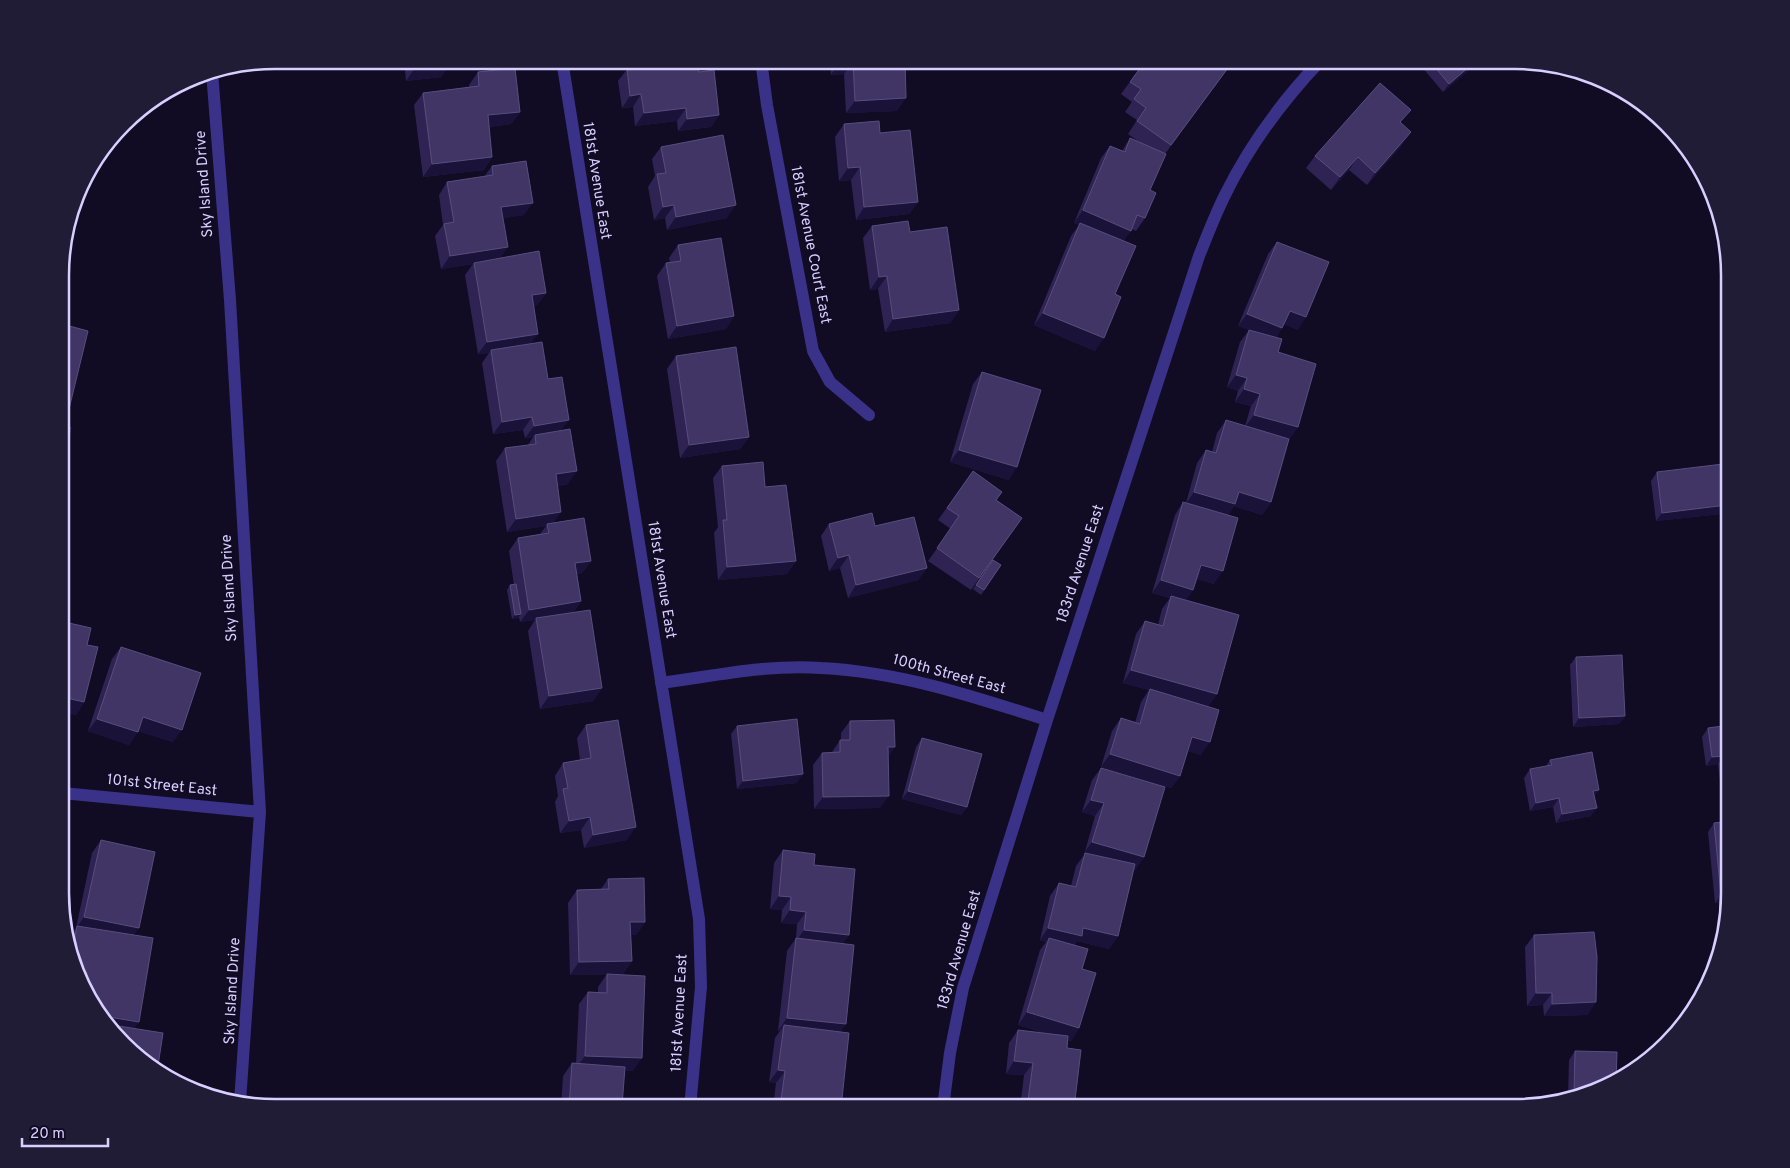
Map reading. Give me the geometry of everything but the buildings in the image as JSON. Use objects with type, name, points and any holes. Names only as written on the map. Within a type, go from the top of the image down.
[{"type":"street","name":"181st Avenue East","points":[[563,69],[699,919],[701,987],[691,1099]]},
{"type":"street","name":"181st Avenue Court East","points":[[762,69],[767,105],[813,351],[830,382],[870,415]]},
{"type":"street","name":"183rd Avenue East","points":[[944,1099],[950,1053],[963,988],[1047,720],[1199,256],[1225,195],[1256,141],[1297,85],[1312,69]]},
{"type":"street","name":"Sky Island Drive","points":[[213,79],[230,300],[260,812],[240,1096]]},
{"type":"street","name":"100th Street East","points":[[661,683],[759,669],[819,668],[883,674],[946,688],[1047,720]]},
{"type":"street","name":"101st Street East","points":[[69,794],[260,812]]}]
